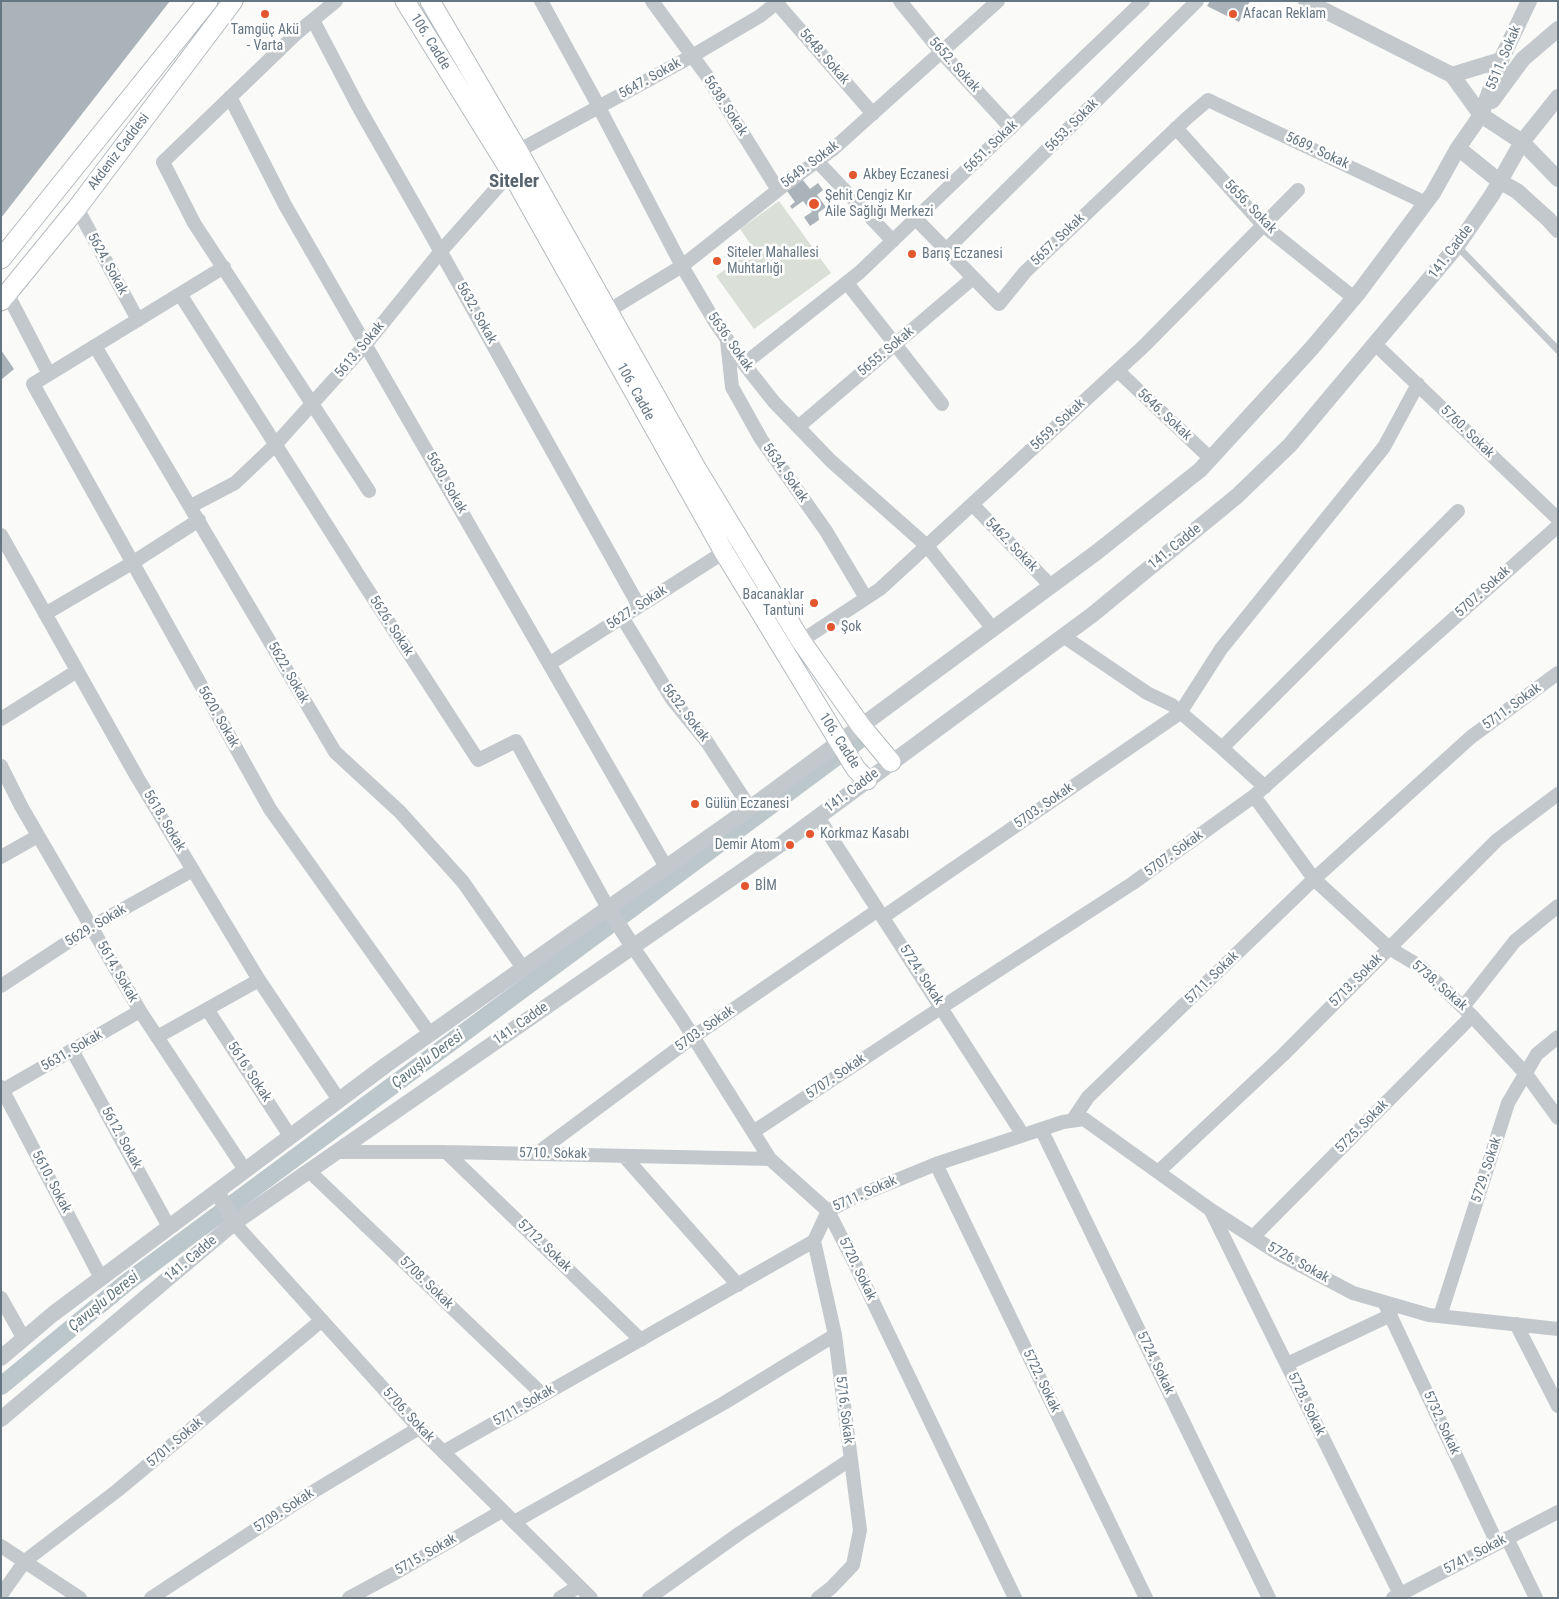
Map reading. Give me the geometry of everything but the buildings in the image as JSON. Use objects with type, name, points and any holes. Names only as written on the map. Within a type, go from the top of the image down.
[{"type":"main road","name":"Akdeniz Caddesi","points":[[1,260],[208,1]]},
{"type":"main road","name":"Akdeniz Caddesi","points":[[4,297],[77,208],[232,1]]},
{"type":"main road","name":"106. Cadde","points":[[405,1],[511,172],[724,552],[839,743],[861,775]]},
{"type":"main road","name":"106. Cadde","points":[[430,1],[518,151],[696,468],[801,641],[861,726],[887,757]]},
{"type":"street","points":[[336,1],[298,32],[163,162],[194,223],[369,491]]},
{"type":"street","name":"5636. Sokak","points":[[541,1],[682,266],[744,364],[774,402],[831,461],[927,546],[993,629]]},
{"type":"street","name":"5638. Sokak","points":[[652,1],[707,76],[778,190]]},
{"type":"street","name":"5652. Sokak","points":[[900,1],[942,53],[1011,128]]},
{"type":"street","name":"5649. Sokak","points":[[608,311],[682,266],[817,161],[873,114],[998,1]]},
{"type":"street","name":"5651. Sokak","points":[[744,364],[860,272],[1143,1]]},
{"type":"street","name":"5653. Sokak","points":[[946,250],[1197,1]]},
{"type":"street","points":[[1306,1],[1452,75],[1481,115],[1522,142],[1558,178]]},
{"type":"street","name":"5511. Sokak","points":[[1481,115],[1501,60],[1529,1]]},
{"type":"street","name":"5647. Sokak","points":[[518,151],[692,56],[760,16],[777,2]]},
{"type":"street","name":"5648. Sokak","points":[[777,2],[873,114]]},
{"type":"street","name":"5632. Sokak","points":[[312,20],[358,106],[639,606]]},
{"type":"street","points":[[1,1358],[53,1314],[338,1100],[750,808],[1097,552],[1193,476],[1211,459],[1311,349],[1354,298],[1426,203],[1458,148],[1523,59],[1558,29]]},
{"type":"street","points":[[1452,75],[1501,60]]},
{"type":"street","name":"5630. Sokak","points":[[230,97],[285,205],[666,867]]},
{"type":"street","name":"141. Cadde","points":[[1,1419],[234,1222],[818,817],[861,775],[1092,615],[1237,496],[1290,445],[1458,246],[1492,195],[1522,142],[1558,97]]},
{"type":"street","name":"5657. Sokak","points":[[916,219],[999,304],[1024,272],[1208,100]]},
{"type":"street","name":"5689. Sokak","points":[[1208,100],[1426,203]]},
{"type":"street","name":"5656. Sokak","points":[[1176,128],[1263,225],[1354,298]]},
{"type":"street","points":[[1458,148],[1499,181],[1517,191],[1558,230]]},
{"type":"street","points":[[817,161],[893,241]]},
{"type":"street","name":"5613. Sokak","points":[[191,506],[235,483],[275,445],[366,344],[441,251],[511,172]]},
{"type":"street","name":"5659. Sokak","points":[[801,641],[880,589],[1118,371],[1298,190]]},
{"type":"street","name":"5624. Sokak","points":[[77,208],[138,320]]},
{"type":"street","points":[[4,297],[49,374],[224,267]]},
{"type":"street","name":"5655. Sokak","points":[[798,427],[974,278]]},
{"type":"street","points":[[846,283],[942,404]]},
{"type":"street","name":"5626. Sokak","points":[[180,294],[478,760],[516,741],[609,908]]},
{"type":"street","name":"5634. Sokak","points":[[727,339],[732,387],[761,439],[826,531],[866,598]]},
{"type":"street","name":"5760. Sokak","points":[[1376,344],[1558,519]]},
{"type":"street","name":"5622. Sokak","points":[[95,346],[335,752],[400,812],[463,882],[523,968]]},
{"type":"street","name":"5646. Sokak","points":[[1118,371],[1211,459]]},
{"type":"street","name":"5620. Sokak","points":[[49,374],[32,384],[270,808],[430,1034]]},
{"type":"street","points":[[1180,712],[1221,649],[1384,447],[1418,384]]},
{"type":"street","name":"5462. Sokak","points":[[972,504],[1050,586]]},
{"type":"street","points":[[1222,748],[1458,511]]},
{"type":"street","points":[[45,614],[132,563],[199,520]]},
{"type":"street","name":"5707. Sokak","points":[[753,1132],[1134,883],[1259,792],[1558,526]]},
{"type":"street","name":"5618. Sokak","points":[[1,535],[137,777],[259,980],[338,1100]]},
{"type":"street","name":"5627. Sokak","points":[[549,664],[724,552]]},
{"type":"street","name":"5632. Sokak","points":[[622,617],[672,699],[707,742],[750,808]]},
{"type":"street","name":"5738. Sokak","points":[[1063,636],[1147,693],[1172,705],[1222,748],[1259,792],[1314,879],[1389,948],[1421,967],[1467,1012],[1526,1074],[1558,1118]]},
{"type":"street","points":[[1,719],[77,671]]},
{"type":"street","name":"5711. Sokak","points":[[828,1211],[852,1198],[936,1164],[1063,1122],[1072,1121],[1088,1097],[1314,879],[1471,737],[1558,674]]},
{"type":"street","name":"5703. Sokak","points":[[536,1154],[693,1037],[881,914],[1180,712]]},
{"type":"street","name":"5614. Sokak","points":[[1,766],[38,836],[140,1011],[245,1170]]},
{"type":"street","name":"5713. Sokak","points":[[1158,1172],[1283,1055],[1497,840],[1558,794]]},
{"type":"street","name":"5724. Sokak","points":[[818,817],[1023,1135]]},
{"type":"street","points":[[1,857],[38,836]]},
{"type":"street","name":"5629. Sokak","points":[[1,986],[91,927],[193,870]]},
{"type":"street","name":"5725. Sokak","points":[[1253,1237],[1467,1012],[1514,941],[1558,906]]},
{"type":"street","points":[[609,908],[632,946]]},
{"type":"street","name":"5720. Sokak","points":[[632,946],[693,1037],[770,1159],[828,1211],[1015,1598]]},
{"type":"street","points":[[157,1037],[259,980]]},
{"type":"street","name":"5616. Sokak","points":[[207,1009],[290,1136]]},
{"type":"street","name":"5631. Sokak","points":[[2,1089],[140,1011]]},
{"type":"street","name":"5729. Sokak","points":[[1440,1316],[1508,1103],[1537,1054],[1558,1037]]},
{"type":"street","name":"5612. Sokak","points":[[72,1050],[169,1227]]},
{"type":"street","name":"5610. Sokak","points":[[2,1089],[101,1278]]},
{"type":"street","name":"5726. Sokak","points":[[1072,1121],[1084,1119],[1211,1210],[1279,1254],[1353,1293],[1429,1315],[1558,1329]]},
{"type":"street","name":"5724. Sokak","points":[[1041,1129],[1269,1598]]},
{"type":"street","name":"5710. Sokak","points":[[336,1152],[446,1152],[770,1159]]},
{"type":"street","name":"5712. Sokak","points":[[446,1152],[641,1340]]},
{"type":"street","points":[[624,1156],[738,1285]]},
{"type":"street","name":"5722. Sokak","points":[[936,1164],[1146,1598]]},
{"type":"street","name":"5708. Sokak","points":[[309,1171],[543,1395]]},
{"type":"street","points":[[218,1191],[234,1222]]},
{"type":"street","name":"5728. Sokak","points":[[1211,1210],[1398,1596]]},
{"type":"street","points":[[814,1241],[828,1211]]},
{"type":"street","name":"5706. Sokak","points":[[234,1222],[419,1428],[591,1598]]},
{"type":"street","name":"5711. Sokak","points":[[443,1452],[814,1241]]},
{"type":"street","name":"5716. Sokak","points":[[814,1241],[835,1335],[860,1530],[853,1565],[831,1588],[818,1598]]},
{"type":"street","points":[[1,1298],[24,1339]]},
{"type":"street","name":"5732. Sokak","points":[[1384,1302],[1502,1540],[1536,1598]]},
{"type":"street","points":[[1287,1364],[1390,1315]]},
{"type":"street","name":"5701. Sokak","points":[[1,1596],[25,1561],[118,1490],[322,1320]]},
{"type":"street","points":[[1516,1324],[1558,1406]]},
{"type":"street","points":[[514,1522],[724,1403],[835,1335]]},
{"type":"street","name":"5709. Sokak","points":[[151,1598],[316,1490],[419,1428]]},
{"type":"street","points":[[649,1598],[740,1533],[851,1459]]},
{"type":"street","name":"5715. Sokak","points":[[350,1598],[502,1510]]},
{"type":"street","name":"5741. Sokak","points":[[1398,1596],[1558,1512]]},
{"type":"street","points":[[1,1546],[80,1598]]},
{"type":"street","points":[[560,1598],[579,1586]]},
{"type":"lane","points":[[1458,246],[1558,350]]},
{"type":"shaded area","points":[[779,201],[831,273],[754,329],[716,276],[754,249],[740,229]]},
{"type":"waterway","name":"Çavuşlu Deresi","points":[[1,1386],[126,1283],[859,740]]},
{"type":"place","name":"Tamgüç Akü - Varta","points":[[265,14]]},
{"type":"place","name":"Afacan Reklam","points":[[1233,14]]},
{"type":"place","name":"Akbey Eczanesi","points":[[853,175]]},
{"type":"place","name":"Şehit Cengiz Kır Aile Sağlığı Merkezi","points":[[814,204]]},
{"type":"place","name":"Barış Eczanesi","points":[[912,254]]},
{"type":"place","name":"Siteler Mahallesi Muhtarlığı","points":[[717,261]]},
{"type":"place","name":"Bacanaklar Tantuni","points":[[814,603]]},
{"type":"place","name":"Şok","points":[[831,627]]},
{"type":"place","name":"Gülün Eczanesi","points":[[695,804]]},
{"type":"place","name":"Korkmaz Kasabı","points":[[810,834]]},
{"type":"place","name":"Demir Atom","points":[[790,845]]},
{"type":"place","name":"BİM","points":[[745,886]]},
{"type":"district","name":"Siteler","points":[[514,182]]}]
